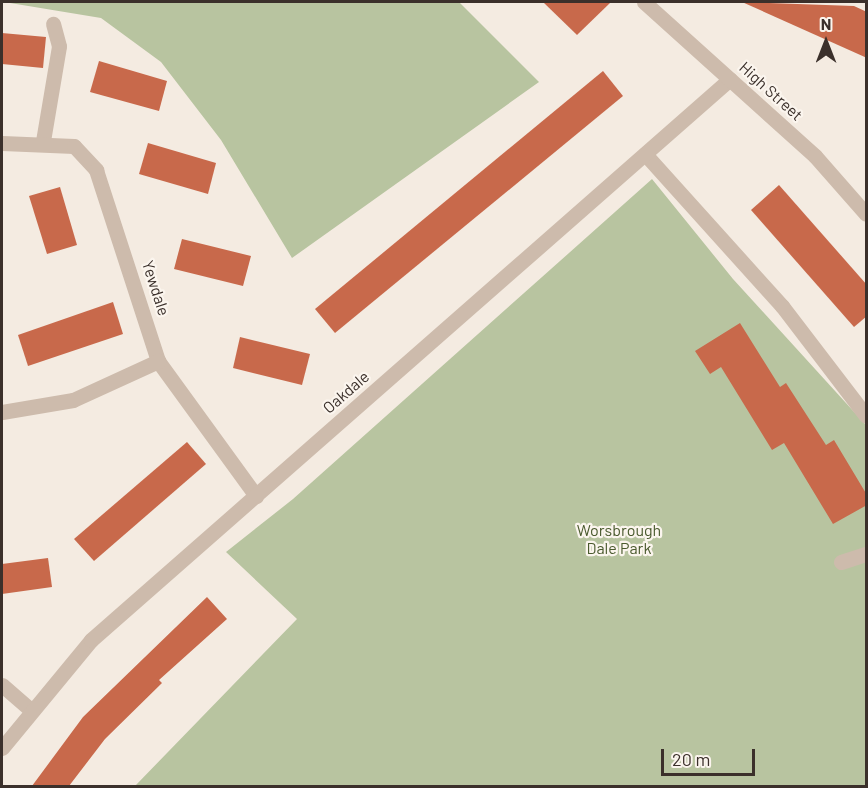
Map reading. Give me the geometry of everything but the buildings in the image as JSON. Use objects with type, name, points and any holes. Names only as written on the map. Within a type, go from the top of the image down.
[{"type":"street","name":"High Street","points":[[644,2],[815,156],[867,214]]},
{"type":"street","points":[[43,141],[59,46],[53,24]]},
{"type":"street","name":"Oakdale","points":[[2,748],[91,640],[730,79]]},
{"type":"street","name":"Yewdale","points":[[2,143],[43,141],[74,146],[96,170],[158,361],[256,496]]},
{"type":"street","points":[[645,154],[782,306],[867,416]]},
{"type":"street","points":[[2,412],[73,400],[158,361]]},
{"type":"street","points":[[842,562],[867,554]]},
{"type":"street","points":[[2,685],[31,710]]},
{"type":"green space","points":[[4,2],[459,2],[539,82],[292,258],[221,140],[161,62],[101,18]]},
{"type":"green space","name":"Worsbrough Dale Park","points":[[652,179],[733,279],[866,425],[866,786],[135,786],[297,619],[226,552],[293,499]]}]
